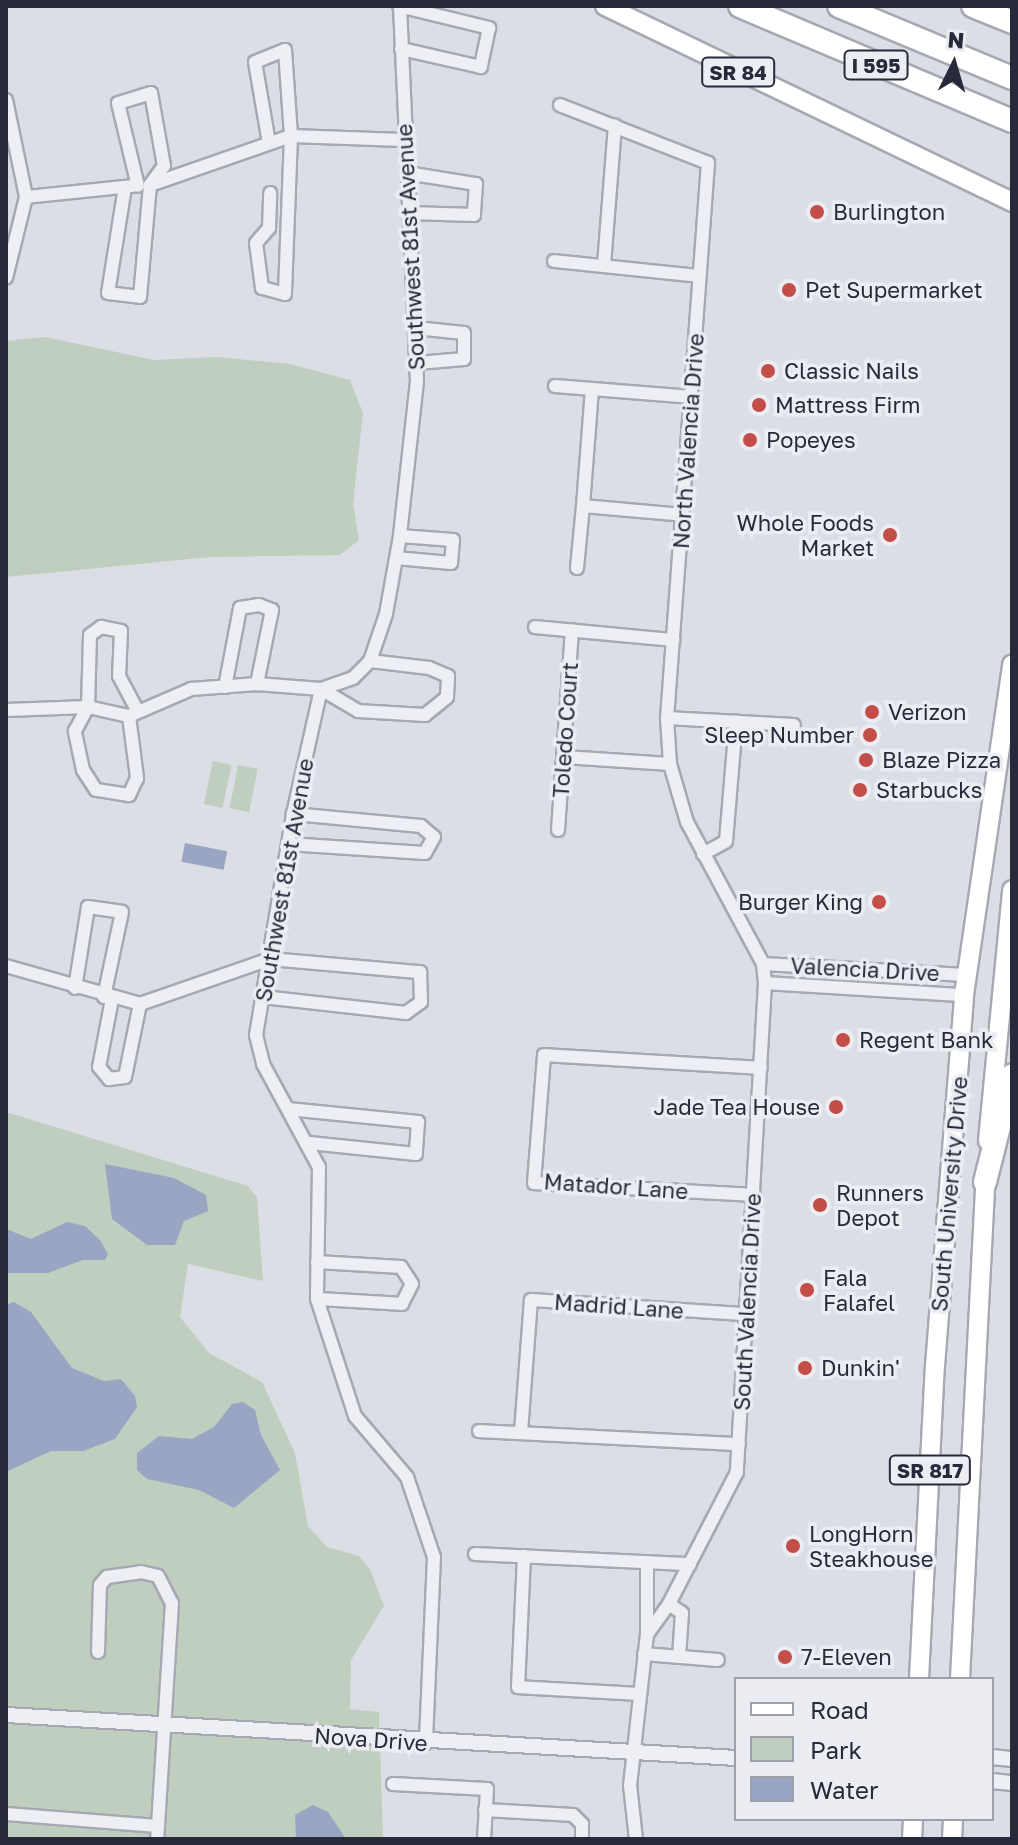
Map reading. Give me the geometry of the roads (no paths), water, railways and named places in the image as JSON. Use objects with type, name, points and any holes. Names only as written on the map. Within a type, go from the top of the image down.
[{"type":"highway","name":"I 595","points":[[740,6],[1012,121]]},
{"type":"highway","points":[[839,6],[1012,78]]},
{"type":"highway","points":[[973,6],[1012,22]]},
{"type":"highway","points":[[985,1182],[1012,1075]]},
{"type":"main road","name":"SR 84","points":[[605,6],[1012,202]]},
{"type":"main road","name":"South University Drive","points":[[919,1677],[936,1346],[964,995],[1012,664]]},
{"type":"main road","name":"South University Drive","points":[[960,1677],[985,1182],[1012,890]]},
{"type":"street","points":[[400,6],[489,28],[481,67],[401,49]]},
{"type":"street","name":"Southwest 81st Avenue","points":[[370,661],[386,614],[400,536],[417,363],[403,140],[400,6]]},
{"type":"street","points":[[269,143],[255,62],[285,50],[291,136],[285,294],[262,288],[256,243],[269,228],[270,193]]},
{"type":"street","points":[[138,186],[118,103],[151,93],[164,166],[138,186],[108,293],[140,297],[138,186]]},
{"type":"street","points":[[6,100],[26,197],[6,278]]},
{"type":"street","points":[[560,105],[615,125],[604,265]]},
{"type":"street","name":"North Valencia Drive","points":[[615,125],[708,163],[667,718],[670,764],[703,854],[763,964],[765,983]]},
{"type":"street","points":[[26,197],[138,186],[291,136],[403,140]]},
{"type":"street","points":[[407,173],[476,184],[474,215],[409,213]]},
{"type":"street","points":[[554,261],[699,276]]},
{"type":"street","points":[[416,328],[464,333],[464,359],[417,363]]},
{"type":"street","points":[[555,386],[693,397]]},
{"type":"street","points":[[577,568],[592,389]]},
{"type":"street","points":[[583,506],[683,515]]},
{"type":"street","points":[[396,558],[451,563],[453,540],[400,536]]},
{"type":"street","points":[[225,687],[240,608],[259,605],[272,610],[257,684]]},
{"type":"street","points":[[101,627],[121,631],[119,676],[133,713],[137,778],[129,795],[96,790],[83,770],[75,731],[88,707],[90,635],[101,627]]},
{"type":"street","name":"Toledo Court","points":[[535,627],[673,640]]},
{"type":"street","name":"Toledo Court","points":[[558,830],[572,630]]},
{"type":"street","points":[[6,710],[88,707],[133,713],[191,689],[257,684],[321,689],[353,678],[370,661],[429,668],[448,676],[447,697],[425,715],[358,711],[321,689]]},
{"type":"street","name":"Southwest 81st Avenue","points":[[321,689],[293,814],[256,1044],[288,1109],[310,1143],[319,1167],[317,1299],[355,1416],[407,1477],[424,1516],[434,1557],[426,1743]]},
{"type":"street","points":[[667,718],[794,725]]},
{"type":"street","points":[[703,854],[726,841],[736,721]]},
{"type":"street","points":[[564,757],[670,764]]},
{"type":"street","points":[[288,844],[425,853],[434,837],[421,826],[293,814]]},
{"type":"street","points":[[75,988],[88,907],[122,912],[99,1067],[109,1079],[125,1077],[140,1004]]},
{"type":"street","points":[[6,966],[108,998],[140,1004],[270,959],[420,972],[421,1002],[406,1013],[263,997]]},
{"type":"street","name":"Valencia Drive","points":[[763,964],[966,975]]},
{"type":"street","name":"Valencia Drive","points":[[765,983],[964,995]]},
{"type":"street","name":"South Valencia Drive","points":[[636,1839],[631,1816],[633,1753],[647,1634],[669,1604],[731,1489],[739,1444],[765,983]]},
{"type":"street","name":"Matador Lane","points":[[754,1195],[534,1183],[544,1055],[761,1068]]},
{"type":"street","points":[[288,1109],[418,1122],[416,1154],[310,1143]]},
{"type":"street","points":[[317,1262],[401,1267],[412,1284],[402,1304],[317,1299]]},
{"type":"street","name":"Madrid Lane","points":[[521,1432],[531,1300],[744,1314]]},
{"type":"street","points":[[479,1431],[739,1444]]},
{"type":"street","points":[[475,1554],[690,1564]]},
{"type":"street","points":[[524,1556],[518,1687],[638,1694]]},
{"type":"street","points":[[647,1562],[647,1634]]},
{"type":"street","points":[[6,1814],[158,1832],[172,1603],[158,1576],[130,1574],[107,1577],[100,1585],[98,1652]]},
{"type":"street","points":[[669,1604],[682,1613],[679,1657]]},
{"type":"street","points":[[644,1654],[718,1660]]},
{"type":"street","name":"Nova Drive","points":[[6,1715],[426,1743],[734,1758]]},
{"type":"street","points":[[393,1784],[487,1789],[484,1839]]},
{"type":"street","points":[[485,1810],[573,1815],[582,1824],[582,1839]]},
{"type":"water","points":[[185,843],[227,851],[224,870],[181,862]]},
{"type":"water","points":[[105,1164],[174,1178],[206,1195],[208,1211],[184,1221],[175,1245],[147,1245],[112,1219]]},
{"type":"water","points":[[67,1222],[85,1226],[100,1240],[108,1254],[105,1260],[83,1260],[48,1273],[6,1273],[6,1229],[31,1239]]},
{"type":"water","points":[[14,1302],[31,1312],[72,1368],[104,1381],[121,1379],[135,1396],[137,1407],[115,1439],[83,1451],[51,1451],[6,1472],[6,1305]]},
{"type":"water","points":[[243,1402],[255,1410],[261,1435],[280,1470],[234,1508],[199,1490],[147,1479],[137,1470],[137,1453],[159,1436],[192,1439],[214,1427],[232,1404]]},
{"type":"water","points":[[313,1805],[328,1812],[346,1839],[296,1839],[295,1815]]},
{"type":"place","name":"Burlington","points":[[817,212]]},
{"type":"place","name":"Pet Supermarket","points":[[789,290]]},
{"type":"place","name":"Classic Nails","points":[[768,371]]},
{"type":"place","name":"Mattress Firm","points":[[759,405]]},
{"type":"place","name":"Popeyes","points":[[750,440]]},
{"type":"place","name":"Whole Foods Market","points":[[890,535]]},
{"type":"place","name":"Verizon","points":[[872,712]]},
{"type":"place","name":"Sleep Number","points":[[870,735]]},
{"type":"place","name":"Blaze Pizza","points":[[866,760]]},
{"type":"place","name":"Starbucks","points":[[860,790]]},
{"type":"place","name":"Burger King","points":[[879,902]]},
{"type":"place","name":"Regent Bank","points":[[843,1040]]},
{"type":"place","name":"Jade Tea House","points":[[836,1107]]},
{"type":"place","name":"Runners Depot","points":[[820,1205]]},
{"type":"place","name":"Fala Falafel","points":[[807,1290]]},
{"type":"place","name":"Dunkin'","points":[[805,1368]]},
{"type":"place","name":"LongHorn Steakhouse","points":[[793,1546]]},
{"type":"place","name":"7-Eleven","points":[[785,1657]]}]
